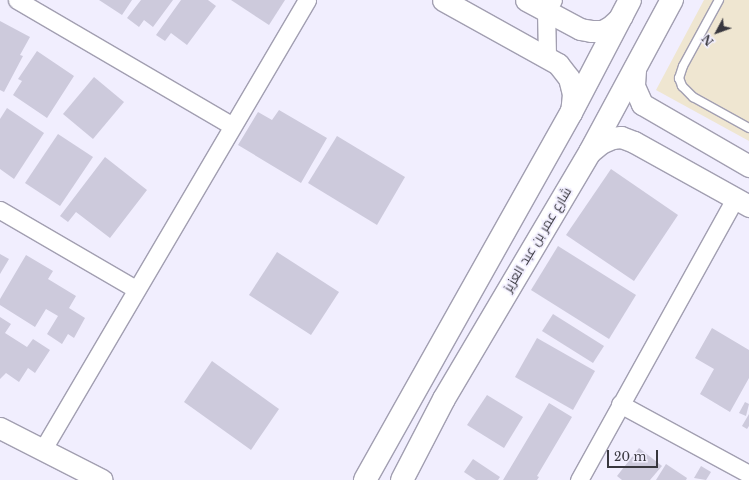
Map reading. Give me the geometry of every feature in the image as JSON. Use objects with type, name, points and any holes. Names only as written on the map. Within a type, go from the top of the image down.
[{"type":"main road","name":"شارع عمر بن عبد العزيز","points":[[408,478],[444,399],[590,152],[672,0]]},
{"type":"main road","points":[[365,480],[571,113],[626,8]]},
{"type":"street","points":[[17,0],[231,126]]},
{"type":"street","points":[[43,449],[231,126],[307,0]]},
{"type":"street","points":[[443,0],[547,56],[558,64],[569,78],[573,94],[571,113]]},
{"type":"street","points":[[526,0],[549,5],[580,29],[591,31],[610,27],[626,8]]},
{"type":"street","points":[[547,56],[549,5]]},
{"type":"street","points":[[635,70],[634,86],[642,104],[749,166]]},
{"type":"street","points":[[579,480],[620,404],[744,197],[634,142],[621,137],[600,143],[590,152]]},
{"type":"street","points":[[0,210],[136,288]]},
{"type":"street","points":[[620,404],[749,474]]},
{"type":"street","points":[[0,428],[102,480]]},
{"type":"lane","points":[[719,0],[683,66],[679,78],[682,86],[693,97],[749,128]]},
{"type":"shaded area","points":[[704,0],[749,0],[749,141],[656,90]]},
{"type":"building","points":[[99,0],[132,0],[122,15]]},
{"type":"building","points":[[141,0],[173,0],[153,27],[144,20],[139,27],[127,18]]},
{"type":"building","points":[[181,0],[208,0],[216,6],[187,45],[171,33],[165,41],[156,35]]},
{"type":"building","points":[[231,0],[285,0],[269,25]]},
{"type":"building","points":[[0,21],[30,37],[20,55],[23,56],[4,92],[0,90]]},
{"type":"building","points":[[37,51],[74,76],[47,118],[13,95],[22,81],[18,79]]},
{"type":"building","points":[[94,77],[124,102],[93,139],[63,114]]},
{"type":"building","points":[[7,108],[44,133],[14,179],[0,169],[0,119]]},
{"type":"building","points":[[279,110],[327,138],[301,183],[238,145],[258,112],[272,120]]},
{"type":"building","points":[[58,134],[93,157],[60,206],[25,183]]},
{"type":"building","points":[[337,136],[405,177],[377,225],[308,183]]},
{"type":"building","points":[[105,157],[147,190],[110,238],[76,212],[68,222],[60,216]]},
{"type":"building","points":[[611,169],[678,215],[634,281],[566,235]]},
{"type":"building","points":[[558,246],[636,295],[609,339],[531,290]]},
{"type":"building","points":[[277,252],[339,292],[311,335],[249,295]]},
{"type":"building","points":[[0,254],[9,259],[0,274]]},
{"type":"building","points":[[26,255],[53,271],[48,279],[76,296],[69,308],[85,318],[74,338],[68,334],[62,344],[47,334],[58,316],[46,309],[35,327],[0,305],[0,299]]},
{"type":"building","points":[[553,314],[604,346],[593,363],[542,331]]},
{"type":"building","points":[[0,317],[11,324],[5,333],[27,347],[33,339],[50,350],[35,373],[28,368],[19,382],[6,373],[0,379]]},
{"type":"building","points":[[712,328],[749,350],[749,378],[730,412],[700,394],[714,369],[695,358]]},
{"type":"building","points":[[537,338],[595,371],[573,410],[515,377]]},
{"type":"building","points":[[212,361],[279,409],[251,450],[184,402]]},
{"type":"building","points":[[487,395],[523,417],[504,448],[467,425]]},
{"type":"building","points":[[745,402],[749,404],[746,416],[739,413]]},
{"type":"building","points":[[549,403],[572,417],[537,476],[539,477],[537,480],[503,480]]},
{"type":"building","points":[[749,414],[749,426],[747,429],[742,426]]},
{"type":"building","points":[[639,448],[662,466],[650,480],[622,480],[617,476]]},
{"type":"building","points":[[473,459],[500,477],[498,480],[476,480],[464,472]]},
{"type":"building","points":[[666,464],[687,478],[686,480],[656,480]]},
{"type":"building","points":[[701,466],[711,472],[706,480],[694,478]]}]
